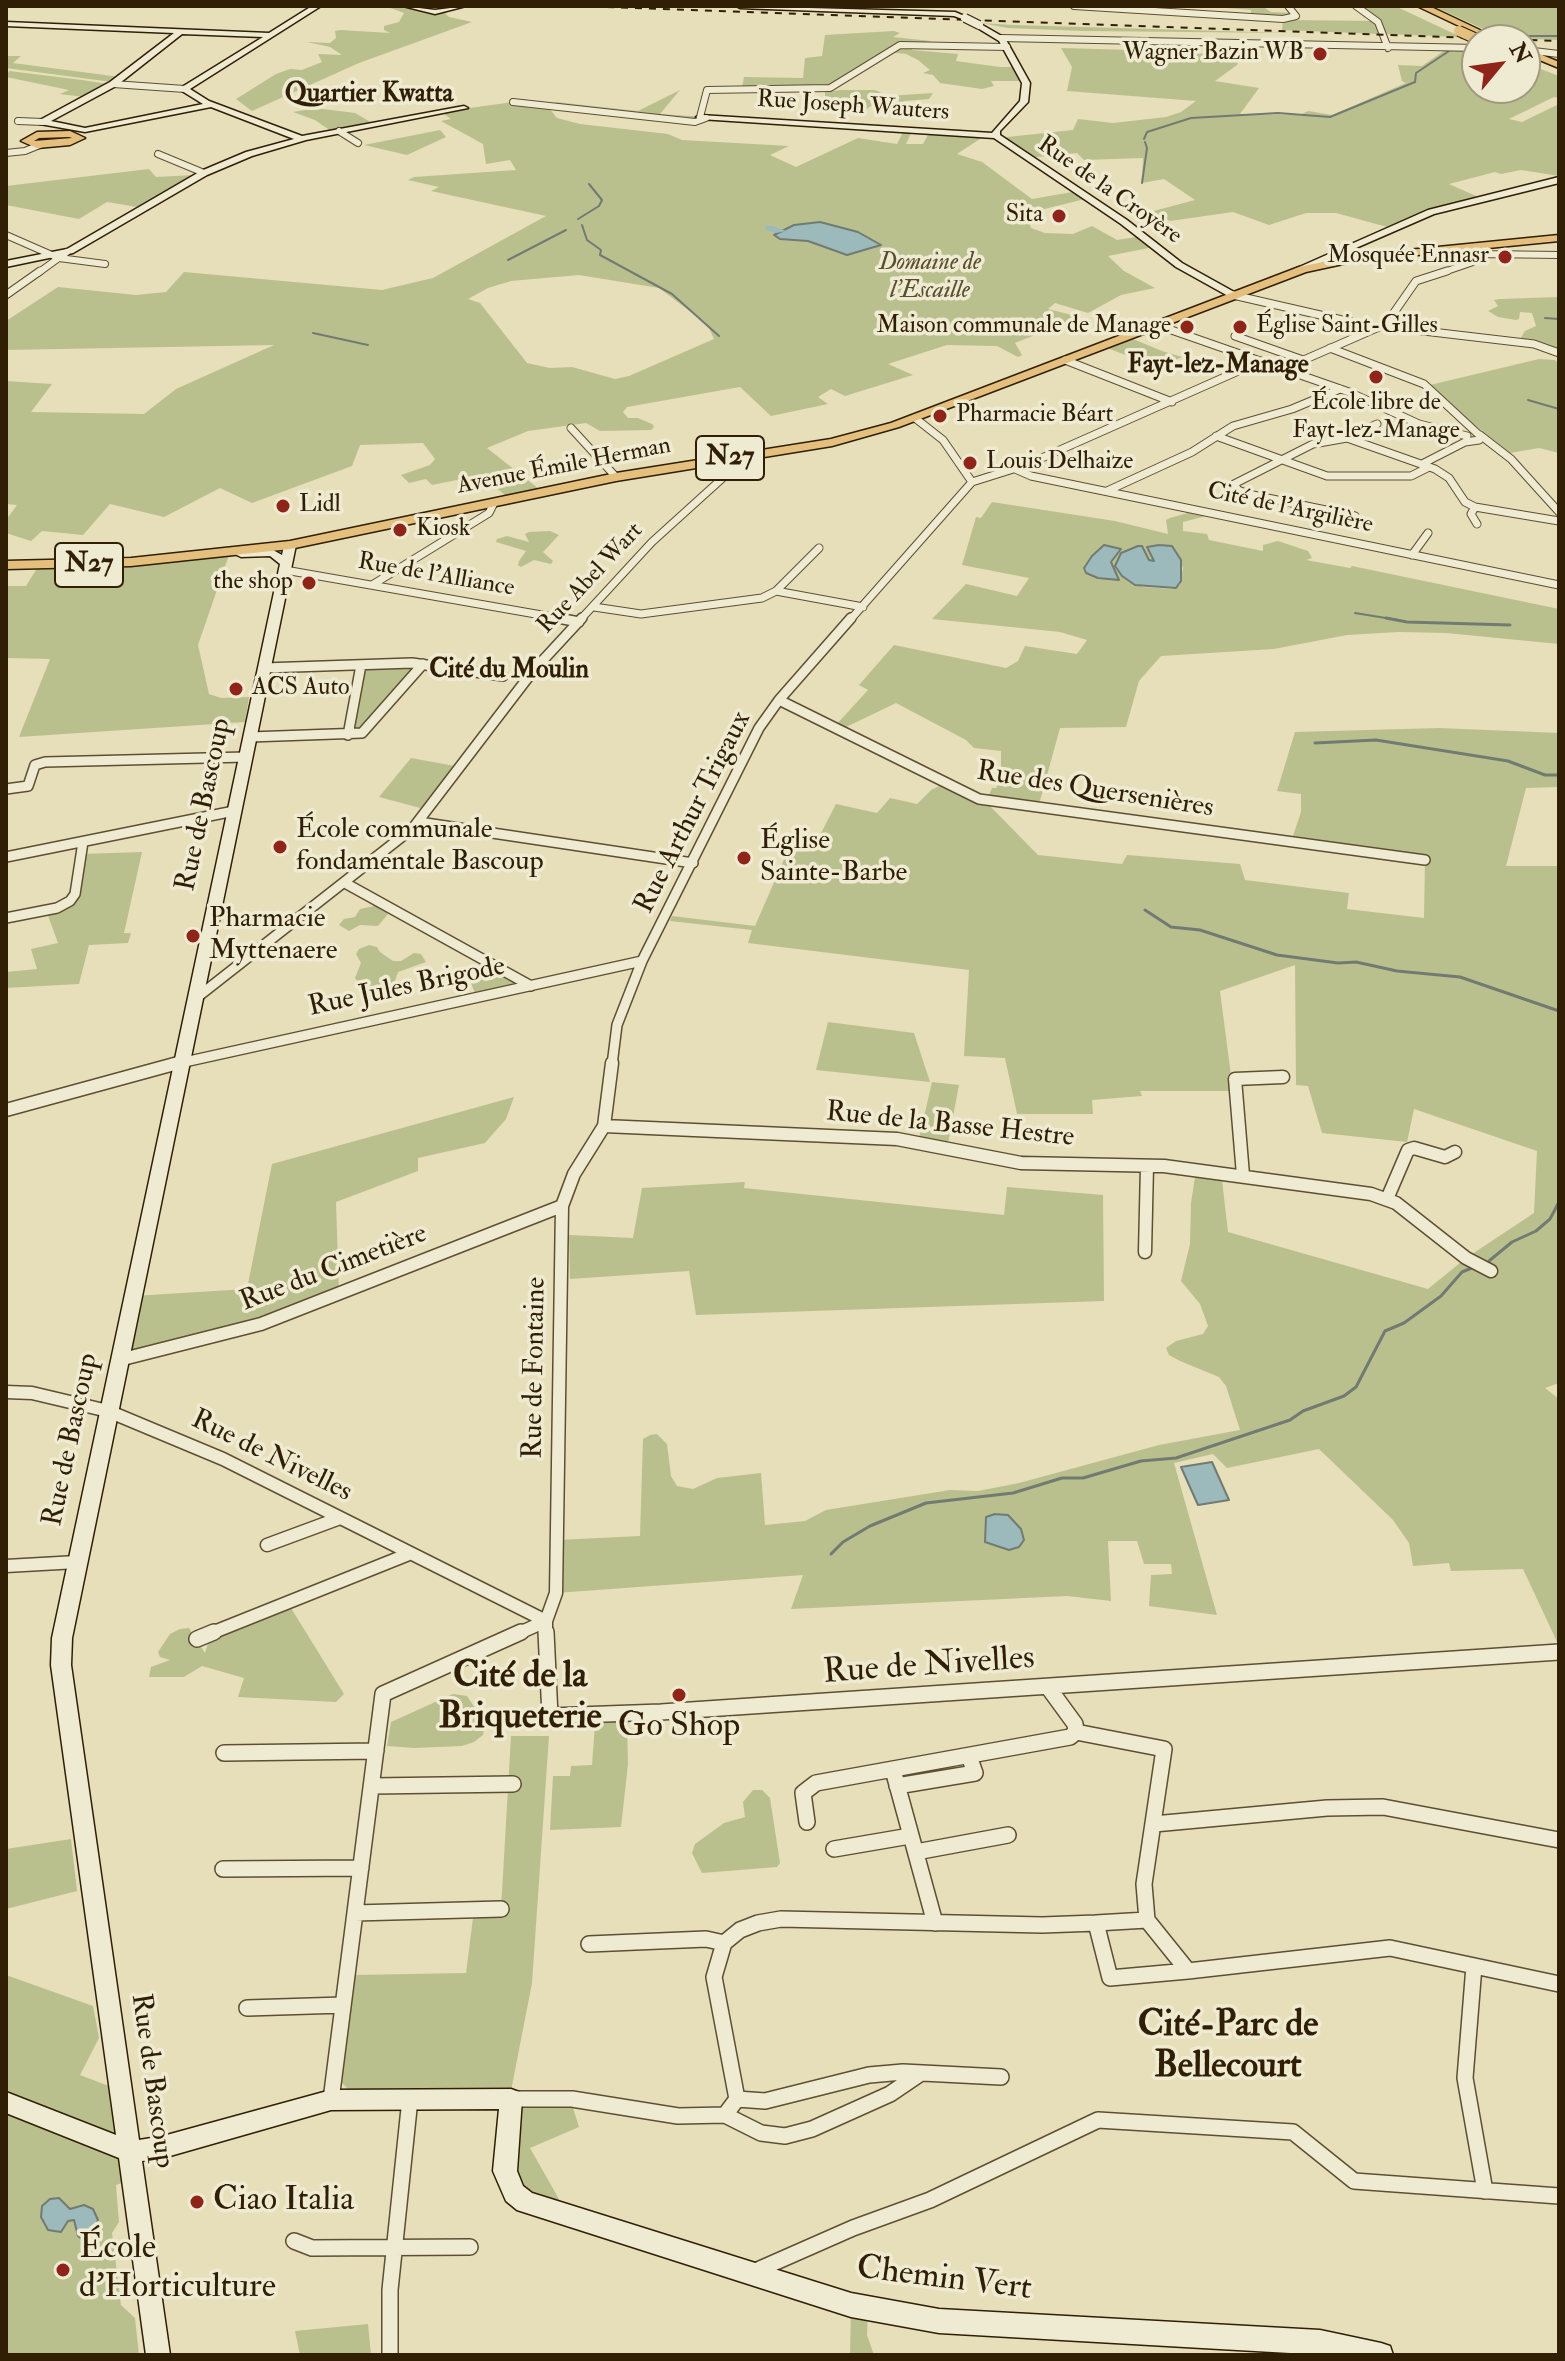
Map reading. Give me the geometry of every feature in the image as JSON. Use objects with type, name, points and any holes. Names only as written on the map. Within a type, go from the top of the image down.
[{"type":"highway","points":[[1419,8],[1461,31]]},
{"type":"highway","points":[[1419,8],[1461,27]]},
{"type":"main road","points":[[8,146],[35,136],[75,135],[80,138],[70,144]]},
{"type":"main road","points":[[35,136],[70,144],[91,138]]},
{"type":"main road","name":"N27","points":[[1479,250],[1559,238]]},
{"type":"main road","name":"Avenue Émile Herman","points":[[6,565],[81,565],[290,545],[616,477],[843,439],[915,418],[1327,260],[1436,250],[1479,250]]},
{"type":"street","points":[[185,89],[317,6]]},
{"type":"street","points":[[407,6],[435,12],[462,6]]},
{"type":"street","points":[[740,6],[929,13],[959,16],[979,25],[1001,38],[1024,77],[1027,94],[1016,113],[996,131],[996,136]]},
{"type":"street","points":[[949,6],[959,16]]},
{"type":"street","points":[[1074,6],[1270,19],[1295,17],[1288,6]]},
{"type":"street","points":[[1356,6],[1378,22],[1388,48]]},
{"type":"street","points":[[6,24],[273,35]]},
{"type":"street","points":[[35,136],[113,84],[181,31]]},
{"type":"street","points":[[1001,38],[1461,48]]},
{"type":"street","points":[[703,117],[707,90],[712,88],[830,88],[900,45],[1007,47]]},
{"type":"street","points":[[113,84],[185,89],[215,106],[302,139]]},
{"type":"street","name":"Rue Joseph Wauters","points":[[513,102],[695,122],[703,117],[996,136]]},
{"type":"street","points":[[35,136],[61,126],[85,130],[215,106]]},
{"type":"street","points":[[6,295],[60,255],[204,173],[249,154],[339,131],[464,108]]},
{"type":"street","points":[[18,121],[35,136]]},
{"type":"street","points":[[339,131],[358,143]]},
{"type":"street","name":"Rue de la Croyère","points":[[996,136],[1124,222],[1199,279],[1233,295]]},
{"type":"street","points":[[158,154],[204,173]]},
{"type":"street","points":[[1327,260],[1431,212],[1559,180]]},
{"type":"street","points":[[6,235],[60,255],[105,264]]},
{"type":"street","points":[[1283,369],[1379,327],[1403,304],[1416,281],[1468,264],[1479,250],[1559,255]]},
{"type":"street","points":[[6,264],[60,255]]},
{"type":"street","name":"Rue de la Croyère","points":[[1199,279],[1237,288],[1261,284]]},
{"type":"street","points":[[1233,295],[1379,327],[1534,344],[1559,353]]},
{"type":"street","points":[[1157,325],[1340,389],[1419,424],[1474,436]]},
{"type":"street","points":[[1235,336],[1303,360]]},
{"type":"street","points":[[1330,348],[1424,384],[1474,436],[1520,467],[1540,494],[1559,512]]},
{"type":"street","points":[[1065,360],[1172,402]]},
{"type":"street","points":[[915,418],[943,440],[972,482],[1015,469],[1261,361]]},
{"type":"street","points":[[1106,491],[1192,452],[1233,426],[1292,409],[1340,389]]},
{"type":"street","points":[[1355,516],[1248,494],[1235,487],[1238,480],[1313,444],[1347,438],[1377,424]]},
{"type":"street","points":[[571,428],[616,477]]},
{"type":"street","points":[[1216,436],[1334,476],[1411,476],[1474,436]]},
{"type":"street","points":[[1347,438],[1426,465],[1449,478],[1465,502],[1475,507],[1559,521]]},
{"type":"street","name":"Rue Abel Wart","points":[[195,999],[419,822],[525,680],[652,542],[747,456]]},
{"type":"street","name":"Cité de l'Argilière","points":[[1015,469],[1031,476],[1559,585]]},
{"type":"street","name":"Rue Arthur Trigaux","points":[[604,1126],[617,1025],[642,961],[759,728],[779,700],[972,482]]},
{"type":"street","points":[[1540,494],[1559,496]]},
{"type":"street","points":[[372,585],[489,513],[494,503]]},
{"type":"street","points":[[1475,507],[1471,514],[1477,524]]},
{"type":"street","points":[[1412,555],[1428,533]]},
{"type":"street","name":"Rue de Bascoup","points":[[158,2355],[61,1665],[62,1638],[290,545]]},
{"type":"street","points":[[594,607],[641,614],[754,600],[776,591],[819,548]]},
{"type":"street","points":[[172,558],[266,552],[278,554],[286,567]]},
{"type":"street","name":"Rue de l'Alliance","points":[[286,567],[579,622]]},
{"type":"street","points":[[776,591],[863,607]]},
{"type":"street","points":[[264,668],[423,664],[503,676]]},
{"type":"street","points":[[250,737],[348,735],[365,731],[423,664]]},
{"type":"street","points":[[348,735],[361,665]]},
{"type":"street","points":[[514,678],[525,680]]},
{"type":"street","name":"Rue des Quersenières","points":[[779,700],[979,799],[1425,860]]},
{"type":"street","points":[[6,789],[33,783],[45,762],[246,757]]},
{"type":"street","points":[[6,857],[234,811]]},
{"type":"street","points":[[419,822],[693,863]]},
{"type":"street","points":[[6,918],[57,908],[70,901],[75,894],[83,842]]},
{"type":"street","points":[[345,883],[531,986]]},
{"type":"street","name":"Rue Jules Brigode","points":[[6,1110],[182,1062],[642,961]]},
{"type":"street","points":[[1243,1175],[1235,1079],[1283,1077]]},
{"type":"street","name":"Rue de la Basse Hestre","points":[[604,1126],[897,1139],[1021,1163],[1147,1166],[1343,1189],[1387,1199],[1406,1209],[1466,1258],[1491,1271]]},
{"type":"street","name":"Rue de Fontaine","points":[[546,1621],[556,1593],[562,1206],[574,1174],[604,1126]]},
{"type":"street","points":[[1387,1199],[1408,1150],[1414,1148],[1445,1157],[1455,1152]]},
{"type":"street","points":[[1145,1252],[1147,1166]]},
{"type":"street","name":"Rue du Cimetière","points":[[119,1360],[261,1324],[562,1206]]},
{"type":"street","name":"Rue de Nivelles","points":[[6,1392],[32,1393],[108,1411],[223,1459],[546,1621],[546,1708],[550,1716],[1048,1687],[1559,1652]]},
{"type":"street","points":[[267,1545],[340,1518]]},
{"type":"street","points":[[197,1639],[409,1554]]},
{"type":"street","points":[[6,1566],[77,1562]]},
{"type":"street","points":[[331,2100],[383,1694],[546,1621]]},
{"type":"street","points":[[1048,1687],[1075,1724],[1076,1732]]},
{"type":"street","points":[[807,1822],[803,1797],[809,1786],[1064,1739],[1076,1732],[1164,1749],[1144,1884],[1147,1920],[1188,1971]]},
{"type":"street","points":[[224,1753],[376,1751]]},
{"type":"street","points":[[897,1786],[975,1773],[969,1756]]},
{"type":"street","points":[[893,1770],[935,1923]]},
{"type":"street","points":[[373,1786],[513,1784]]},
{"type":"street","points":[[1154,1824],[1327,1808],[1383,1807],[1559,1840]]},
{"type":"street","points":[[916,1852],[1008,1835]]},
{"type":"street","points":[[834,1849],[910,1836]]},
{"type":"street","points":[[223,1869],[361,1868]]},
{"type":"street","points":[[355,1913],[501,1909]]},
{"type":"street","points":[[725,2115],[737,2099],[714,1977],[724,1943],[747,1927],[781,1919],[1042,1925],[1147,1920]]},
{"type":"street","points":[[1096,1923],[1110,1978],[1390,1948],[1559,1984]]},
{"type":"street","points":[[589,1944],[706,1939],[724,1943]]},
{"type":"street","points":[[1474,1966],[1465,2078],[1485,2191]]},
{"type":"street","points":[[247,2008],[343,2005]]},
{"type":"street","points":[[6,2102],[131,2152],[163,2147],[331,2100],[572,2099],[678,2116],[725,2115],[761,2133],[785,2136],[812,2129],[890,2094],[921,2073]]},
{"type":"street","points":[[737,2099],[765,2101],[869,2075],[921,2073],[1001,2077]]},
{"type":"street","points":[[390,2355],[390,2290],[410,2099]]},
{"type":"street","name":"Chemin Vert","points":[[511,2099],[505,2171],[511,2189],[519,2198],[533,2206],[860,2307],[939,2321],[1320,2342],[1381,2355]]},
{"type":"street","points":[[749,2274],[991,2171],[1098,2120],[1293,2132],[1354,2181],[1559,2196]]},
{"type":"street","points":[[294,2241],[312,2248],[470,2247]]},
{"type":"green space","points":[[385,6],[456,6],[444,12],[449,17],[472,22],[359,63],[252,111],[236,99],[276,74],[290,69],[302,70],[322,62],[318,54],[342,55],[330,47],[307,42],[330,43],[336,38],[335,31],[340,30],[390,33],[384,30],[384,26],[399,22],[404,13]]},
{"type":"green space","points":[[1203,6],[1262,6],[1271,12],[1294,13],[1288,20],[1376,21],[1379,34],[1282,30],[1283,20],[1251,15],[1251,10]]},
{"type":"green space","points":[[1360,6],[1395,6],[1461,37],[1386,34],[1382,22]]},
{"type":"green space","points":[[1433,6],[1559,6],[1559,40],[1541,39],[1541,24],[1472,24]]},
{"type":"green space","points":[[981,23],[1292,33],[1082,31],[1008,28]]},
{"type":"green space","points":[[900,33],[893,37],[931,41],[913,44],[912,50],[958,54],[956,61],[1018,67],[1025,81],[991,81],[994,86],[982,89],[940,83],[933,75],[923,73],[930,70],[918,60],[906,54],[887,52],[836,86],[742,88],[744,77],[803,78],[805,58],[822,56],[825,35]]},
{"type":"green space","points":[[1061,48],[1132,50],[1133,53],[1249,54],[1240,58],[1237,65],[1215,81],[1259,88],[1240,114],[1300,115],[1308,111],[1332,115],[1406,83],[1402,81],[1398,65],[1422,66],[1448,48],[1461,48],[1461,104],[1540,104],[1509,119],[1522,122],[1559,104],[1559,176],[1521,170],[1501,174],[1495,172],[1449,184],[1483,199],[1431,212],[1391,228],[1336,213],[1306,213],[1269,225],[1233,212],[1170,221],[1150,212],[1195,200],[1164,179],[1142,183],[1143,158],[1084,160],[1077,153],[1027,158],[998,138],[1073,130],[1078,119],[1113,123],[1166,117],[1181,112],[1196,101],[1067,91],[1072,67]]},
{"type":"green space","points":[[6,56],[21,56],[13,63],[120,77],[112,82],[6,68]]},
{"type":"green space","points":[[1541,69],[1559,76],[1559,98],[1541,103]]},
{"type":"green space","points":[[9,71],[108,84],[84,97],[60,94],[69,90],[6,77]]},
{"type":"green space","name":"Domaine de l'Escaille","points":[[680,90],[660,114],[706,117],[698,122],[549,108],[557,118],[580,124],[668,134],[682,140],[789,146],[770,155],[796,167],[858,138],[897,144],[903,132],[911,133],[906,144],[923,144],[929,133],[986,135],[957,154],[982,162],[1032,199],[1078,191],[1089,198],[1032,212],[1028,216],[1031,228],[1045,233],[1073,234],[1092,226],[1117,240],[1142,236],[1154,247],[1108,256],[1124,271],[1155,288],[1121,295],[1088,313],[1055,303],[1048,309],[1080,317],[1015,343],[1022,355],[1018,357],[997,346],[947,345],[888,364],[913,375],[845,396],[831,389],[818,397],[828,404],[771,416],[740,387],[627,407],[623,412],[628,418],[638,418],[652,424],[654,427],[651,430],[600,431],[586,423],[528,431],[487,448],[539,489],[506,496],[481,475],[432,485],[426,479],[409,483],[401,475],[430,465],[435,459],[423,443],[360,445],[352,466],[252,503],[220,488],[164,517],[110,504],[83,535],[42,531],[31,541],[6,533],[6,520],[17,505],[6,504],[6,381],[52,384],[31,412],[144,414],[176,389],[274,345],[6,350],[6,321],[58,287],[136,295],[166,292],[184,272],[382,290],[433,278],[546,216],[431,191],[439,187],[408,180],[414,177],[516,170],[510,160],[486,164],[483,144],[441,121],[451,119],[441,112],[513,102],[551,106],[556,102],[638,111]],"holes":[[[579,275],[659,288],[707,324],[714,339],[629,376],[615,379],[572,367],[550,368],[527,363],[480,303],[468,299],[488,288],[511,281]]]},
{"type":"green space","points":[[875,90],[888,96],[933,93],[929,99],[904,101],[893,115],[881,114],[884,108],[871,106],[864,111],[836,114],[838,110],[811,103],[825,101],[825,92]]},
{"type":"green space","points":[[315,108],[355,113],[374,124],[331,131],[315,120],[293,112]]},
{"type":"green space","points":[[440,130],[446,137],[407,155],[364,145]]},
{"type":"green space","points":[[149,169],[156,177],[194,175],[143,208],[107,202],[79,219],[6,205],[6,186]]},
{"type":"green space","points":[[1559,297],[1559,353],[1520,339],[1525,331],[1536,326],[1532,313],[1520,312],[1516,320],[1498,317],[1488,311],[1498,306],[1494,300]]},
{"type":"green space","points":[[1133,339],[1182,357],[1173,361],[1161,358],[1147,363],[1107,348]]},
{"type":"green space","points":[[1539,359],[1555,360],[1559,364],[1559,453],[1539,448],[1510,453],[1458,412],[1430,385]]},
{"type":"green space","points":[[992,502],[1115,521],[1168,534],[1166,520],[1191,512],[1206,516],[1183,522],[1183,531],[1207,534],[1209,540],[1263,551],[1263,545],[1278,541],[1308,551],[1312,558],[1306,560],[1352,566],[1559,609],[1559,644],[1446,633],[1399,632],[1347,635],[1274,649],[1161,656],[1139,681],[1126,727],[1060,728],[1038,808],[987,800],[992,788],[996,788],[1001,781],[1001,751],[974,748],[966,740],[896,703],[840,730],[835,726],[868,690],[859,685],[894,645],[1006,668],[1018,661],[1025,646],[1077,654],[1087,640],[1060,632],[932,619],[966,584],[1017,596],[1029,578],[962,565],[976,517],[981,518]],"holes":[[[1172,546],[1183,568],[1180,585],[1172,589],[1143,587],[1124,578],[1167,562]]]},
{"type":"green space","points":[[550,531],[559,535],[543,552],[553,561],[551,564],[534,560],[521,567],[519,561],[526,551],[496,542],[507,536],[529,542],[525,534]]},
{"type":"green space","points":[[229,555],[198,645],[209,694],[221,698],[249,697],[245,722],[19,737],[50,659],[6,658],[6,586],[26,586],[39,565]]},
{"type":"green space","points":[[423,664],[365,731],[348,735],[361,665]]},
{"type":"green space","points":[[1439,728],[1559,733],[1559,787],[1526,788],[1506,866],[1559,866],[1559,1383],[1545,1388],[1559,1399],[1559,1646],[1523,1569],[1451,1571],[1449,1563],[1413,1566],[1409,1543],[1393,1520],[1319,1449],[1227,1468],[1213,1454],[1174,1463],[1217,1615],[1149,1606],[1151,1575],[1172,1574],[1171,1564],[1144,1564],[1137,1541],[1108,1541],[1111,1601],[1067,1596],[791,1609],[803,1575],[556,1593],[557,1540],[640,1536],[643,1439],[650,1435],[657,1434],[667,1444],[671,1476],[677,1486],[693,1489],[717,1478],[761,1473],[765,1525],[805,1521],[826,1510],[950,1490],[978,1491],[1019,1483],[1159,1445],[1240,1430],[1226,1386],[1219,1377],[1169,1355],[1166,1348],[1176,1341],[1203,1334],[1208,1326],[1200,1304],[1181,1281],[1190,1244],[1195,1177],[1222,1180],[1228,1232],[1428,1289],[1466,1258],[1534,1213],[1537,1151],[1414,1109],[1407,1142],[1322,1133],[1308,1086],[1296,1085],[1295,965],[1220,991],[1233,1091],[1140,1091],[1142,1096],[1092,1100],[1093,1114],[1017,1114],[1005,1058],[964,1056],[969,970],[748,943],[752,930],[670,921],[672,916],[755,926],[789,848],[816,851],[818,839],[836,804],[877,813],[890,798],[917,804],[931,790],[945,783],[984,800],[1038,855],[1122,864],[1127,855],[1240,864],[1245,880],[1349,893],[1347,909],[1424,918],[1425,860],[1291,842],[1301,812],[1301,794],[1277,791],[1295,732]]},
{"type":"green space","points":[[411,758],[455,766],[424,809],[379,797]]},
{"type":"green space","points":[[142,852],[124,933],[131,933],[128,943],[89,945],[79,984],[6,988],[6,972],[37,969],[31,949],[58,943],[46,910],[70,901],[81,854]]},
{"type":"green space","points":[[379,905],[388,914],[378,926],[360,925],[349,931],[339,925],[344,919],[355,917],[360,909]]},
{"type":"green space","points":[[369,945],[377,947],[393,961],[401,961],[414,953],[421,954],[426,962],[398,972],[393,987],[362,988],[355,978],[361,963],[356,954],[359,949]]},
{"type":"green space","points":[[481,961],[518,983],[475,993],[471,983]]},
{"type":"green space","points":[[828,1022],[914,1033],[930,1082],[816,1070]]},
{"type":"green space","points":[[932,1082],[959,1085],[948,1143],[919,1138]]},
{"type":"green space","points":[[514,1097],[506,1119],[485,1143],[418,1158],[418,1171],[336,1202],[339,1293],[261,1324],[119,1360],[133,1296],[247,1289],[272,1164]]},
{"type":"green space","points":[[745,1182],[744,1188],[1004,1215],[1007,1187],[1103,1195],[1104,1301],[696,1315],[689,1271],[570,1279],[569,1235],[633,1238],[642,1188]]},
{"type":"green space","points":[[291,1608],[344,1694],[336,1702],[238,1697],[244,1678],[202,1666],[184,1677],[149,1677],[151,1667],[170,1660],[160,1657],[158,1652],[170,1634],[180,1629],[189,1628],[205,1653],[209,1640]]},
{"type":"green space","points":[[453,1694],[467,1696],[485,1723],[483,1735],[462,1746],[387,1746],[391,1722]]},
{"type":"green space","points":[[627,1720],[628,1764],[621,1827],[550,1830],[553,1776],[570,1776],[571,1766],[592,1765],[595,1724]]},
{"type":"green space","points":[[511,1736],[549,1736],[532,1983],[511,2091],[350,2091],[341,2082],[354,1975],[466,1973],[474,1910],[501,1909]]},
{"type":"green space","points":[[753,1790],[762,1790],[770,1798],[780,1863],[777,1867],[702,1873],[692,1853],[695,1844],[724,1823],[745,1817],[743,1802]]},
{"type":"green space","points":[[71,1839],[77,1891],[6,1909],[6,1849]]},
{"type":"green space","points":[[6,1975],[93,2006],[99,2038],[80,2075],[122,2091],[135,2178],[116,2185],[119,2222],[112,2233],[121,2305],[135,2318],[139,2355],[6,2355]]},
{"type":"green space","points":[[521,2108],[573,2108],[579,2127],[530,2148],[564,2208],[526,2194],[512,2166]]},
{"type":"green space","points":[[851,2305],[868,2309],[867,2335],[874,2355],[850,2355]]},
{"type":"green space","points":[[368,2324],[371,2355],[300,2355],[295,2331]]},
{"type":"water","points":[[820,222],[858,232],[881,245],[847,255],[808,241],[780,239],[774,235],[794,225]]},
{"type":"water","points":[[1104,545],[1121,549],[1111,562],[1119,580],[1098,578],[1086,573],[1084,568]]},
{"type":"water","points":[[1138,546],[1142,546],[1149,560],[1154,561],[1147,547],[1172,546],[1181,560],[1181,581],[1176,588],[1135,585],[1122,576],[1115,566],[1121,553]]},
{"type":"water","points":[[1212,1462],[1229,1500],[1198,1505],[1181,1467]]},
{"type":"water","points":[[1008,1515],[1021,1529],[1024,1540],[1019,1547],[1009,1550],[985,1542],[986,1517]]},
{"type":"water","points":[[59,2198],[70,2209],[84,2205],[93,2209],[98,2220],[91,2235],[83,2240],[78,2236],[74,2220],[68,2221],[61,2232],[48,2230],[41,2217],[42,2206],[50,2199]]},
{"type":"waterway","points":[[1541,36],[1559,36]]},
{"type":"waterway","points":[[1144,139],[1147,132],[1191,118],[1278,113],[1330,117],[1415,82],[1416,73],[1449,51]]},
{"type":"waterway","points":[[1142,183],[1147,148],[1145,142]]},
{"type":"waterway","points":[[578,219],[599,206],[602,200],[589,184]]},
{"type":"waterway","points":[[582,225],[587,240],[601,250],[600,255],[672,294],[719,336]]},
{"type":"waterway","points":[[769,228],[780,231]]},
{"type":"waterway","points":[[508,260],[566,230]]},
{"type":"waterway","points":[[1545,318],[1559,319]]},
{"type":"waterway","points":[[313,333],[368,345]]},
{"type":"waterway","points":[[1528,400],[1559,409]]},
{"type":"waterway","points":[[1355,613],[1388,618]]},
{"type":"waterway","points":[[1388,618],[1398,620]]},
{"type":"waterway","points":[[1388,618],[1407,622],[1510,625]]},
{"type":"waterway","points":[[1315,743],[1376,740],[1508,761],[1545,775],[1559,775]]},
{"type":"waterway","points":[[1145,910],[1171,927],[1200,930],[1277,955],[1338,963],[1356,962],[1397,971],[1460,977],[1559,1011]]},
{"type":"waterway","points":[[1489,1261],[1512,1242],[1536,1231],[1550,1219],[1559,1202]]},
{"type":"waterway","points":[[831,1554],[843,1542],[870,1526],[926,1503],[1013,1493],[1062,1478],[1083,1478],[1141,1461],[1176,1458],[1290,1420],[1303,1411],[1344,1396],[1356,1387],[1385,1331],[1404,1323],[1441,1296],[1462,1272],[1474,1267]]},
{"type":"railway","points":[[555,6],[587,7]]},
{"type":"railway","points":[[579,6],[1559,41]]},
{"type":"place","name":"Wagner Bazin WB","points":[[1320,54]]},
{"type":"place","name":"Sita","points":[[1059,216]]},
{"type":"place","name":"Mosquée Ennasr","points":[[1505,257]]},
{"type":"place","name":"Maison communale de Manage","points":[[1187,327]]},
{"type":"place","name":"Église Saint-Gilles","points":[[1240,327]]},
{"type":"place","name":"École libre de Fayt-lez-Manage","points":[[1376,377]]},
{"type":"place","name":"Pharmacie Béart","points":[[940,416]]},
{"type":"place","name":"Louis Delhaize","points":[[970,463]]},
{"type":"place","name":"Lidl","points":[[283,506]]},
{"type":"place","name":"Kiosk","points":[[400,530]]},
{"type":"place","name":"the shop","points":[[309,583]]},
{"type":"place","name":"ACS Auto","points":[[236,689]]},
{"type":"place","name":"École communale fondamentale Bascoup","points":[[280,847]]},
{"type":"place","name":"Église Sainte-Barbe","points":[[744,858]]},
{"type":"place","name":"Pharmacie Myttenaere","points":[[193,936]]},
{"type":"place","name":"Go Shop","points":[[679,1695]]},
{"type":"place","name":"Ciao Italia","points":[[197,2202]]},
{"type":"place","name":"École d'Horticulture","points":[[63,2270]]},
{"type":"district","name":"Quartier Kwatta","points":[[369,95]]},
{"type":"district","name":"Fayt-lez-Manage","points":[[1218,366]]},
{"type":"district","name":"Cité du Moulin","points":[[509,671]]},
{"type":"district","name":"Cité de la Briqueterie","points":[[520,1698]]},
{"type":"district","name":"Cité-Parc de Bellecourt","points":[[1228,2048]]}]
